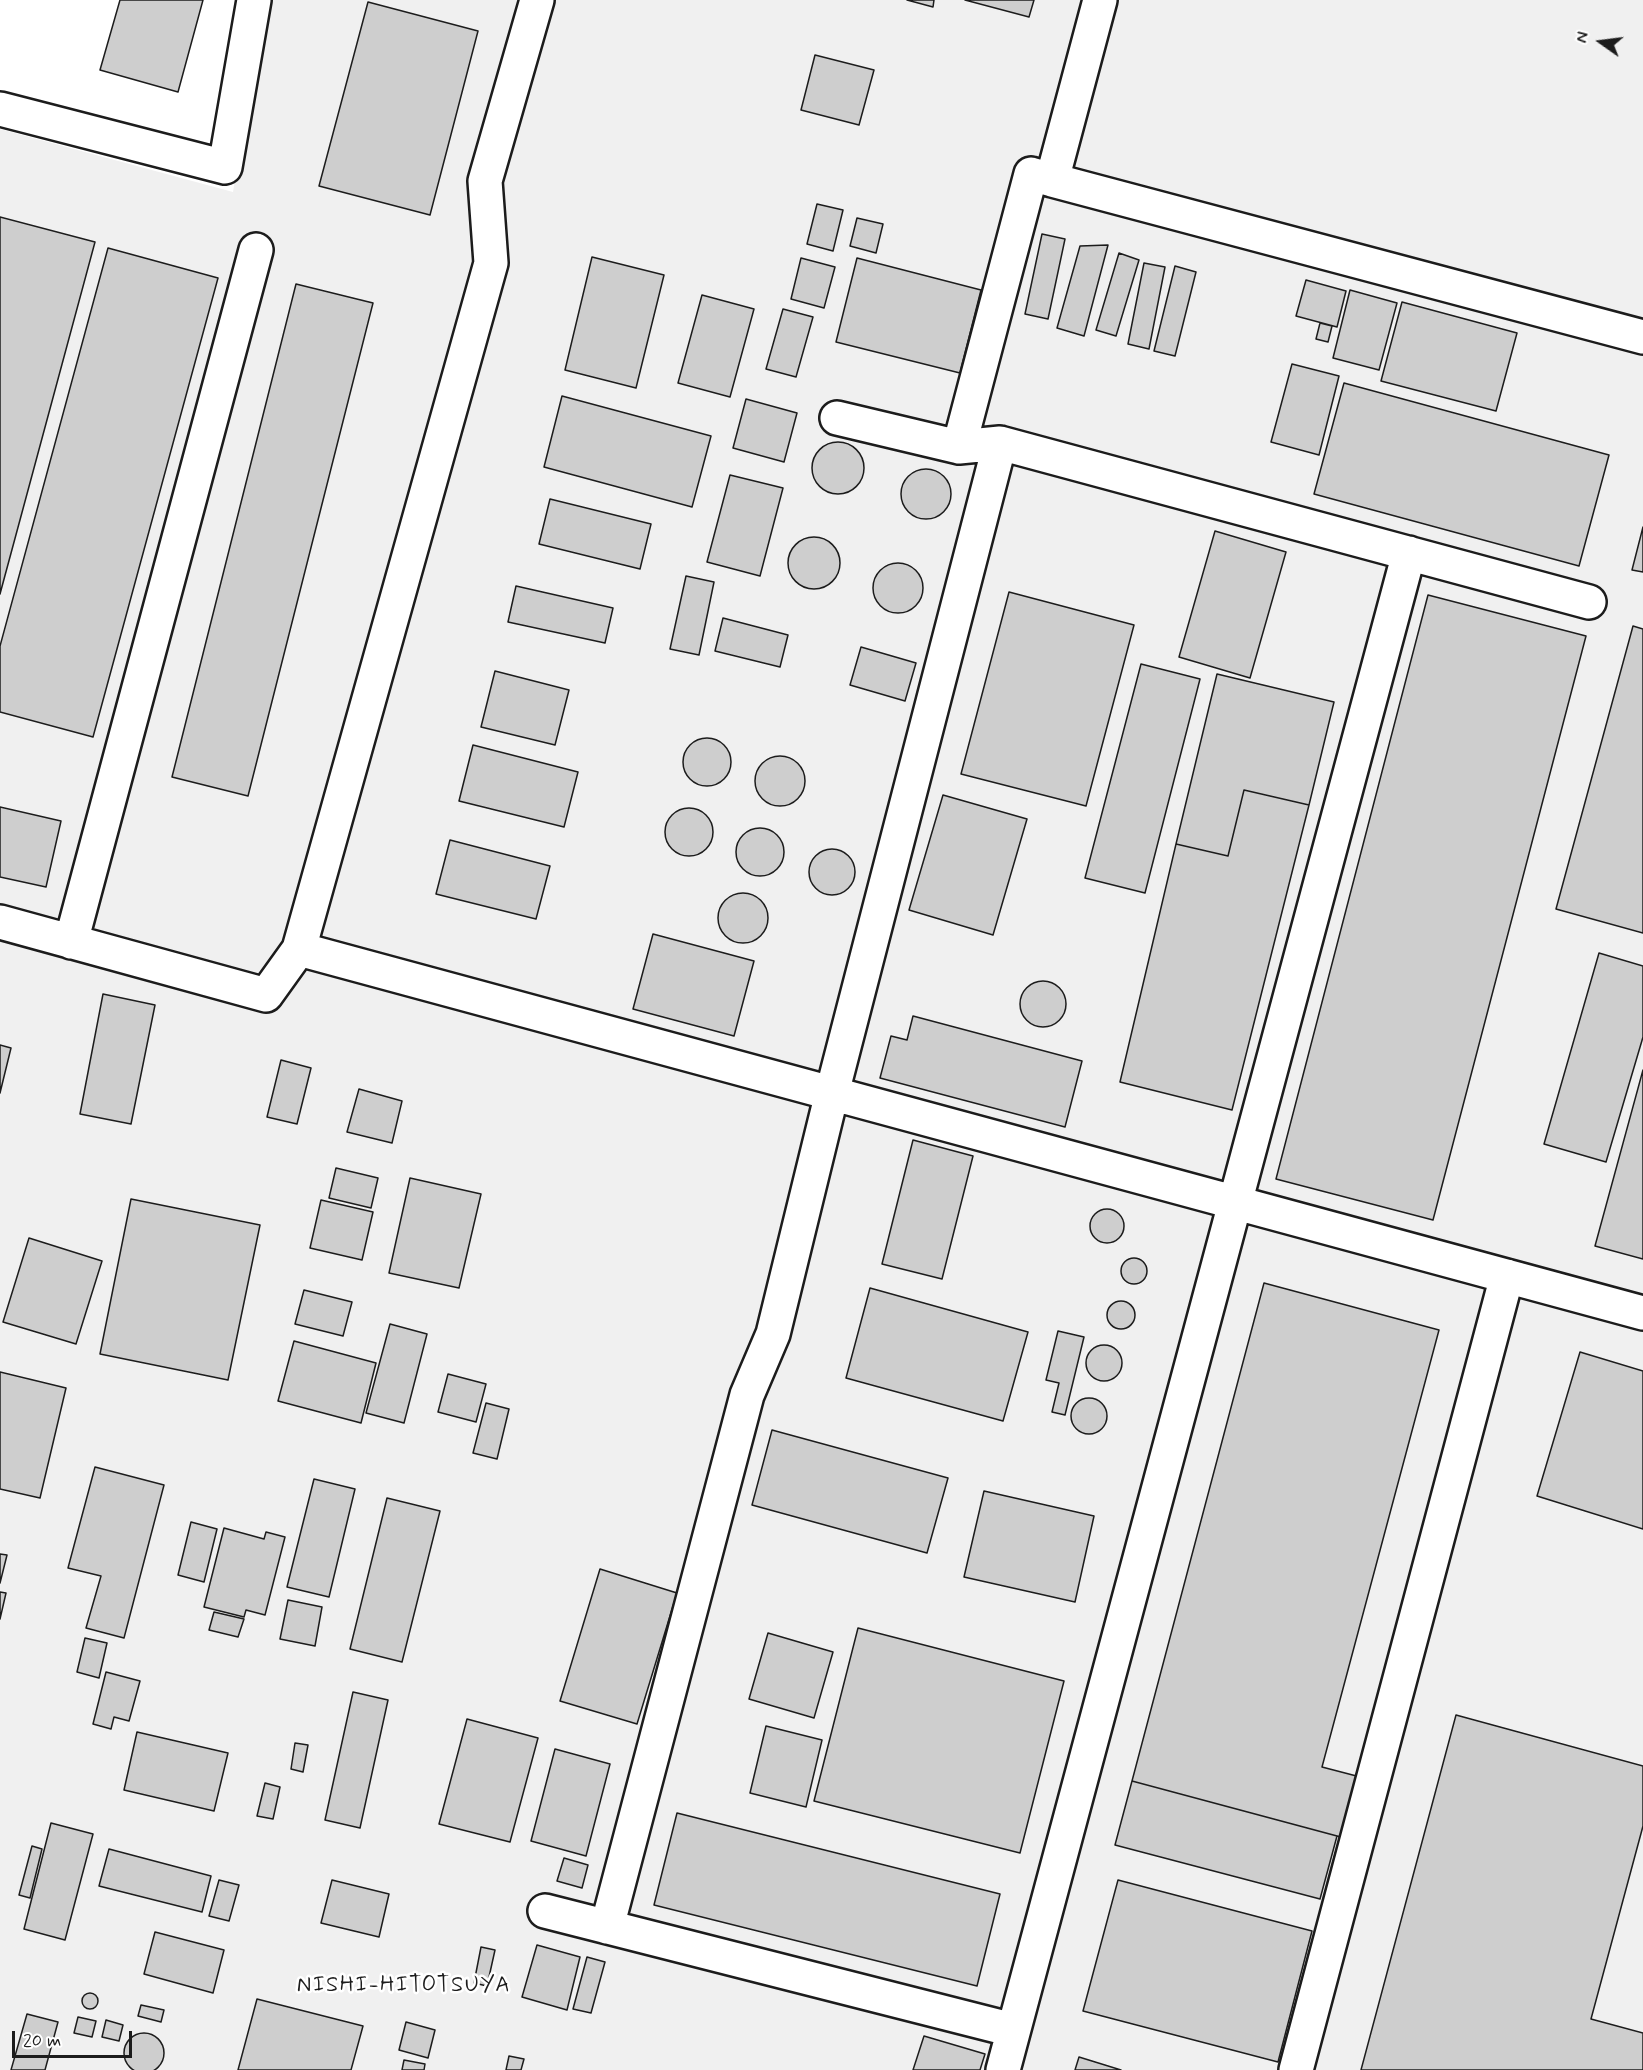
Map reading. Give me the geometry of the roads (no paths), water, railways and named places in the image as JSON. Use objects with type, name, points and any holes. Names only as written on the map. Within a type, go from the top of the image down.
[{"type":"street","points":[[0,109],[225,167],[254,0]]},
{"type":"street","points":[[0,922],[266,995],[299,949],[491,262],[486,181],[537,0]]},
{"type":"street","points":[[1052,180],[1100,0]]},
{"type":"street","points":[[959,447],[1031,174],[1643,337]]},
{"type":"street","points":[[71,942],[256,250]]},
{"type":"street","points":[[837,418],[959,447],[1000,443],[1588,602]]},
{"type":"street","points":[[606,1927],[747,1395],[774,1334],[832,1094],[1000,443]]},
{"type":"street","points":[[1003,2070],[1409,553]]},
{"type":"street","points":[[299,949],[1643,1312]]},
{"type":"street","points":[[1296,2070],[1506,1276]]},
{"type":"street","points":[[545,1911],[1013,2030]]},
{"type":"district","name":"NISHI-HITOTSUYA","points":[[404,1986]]}]
